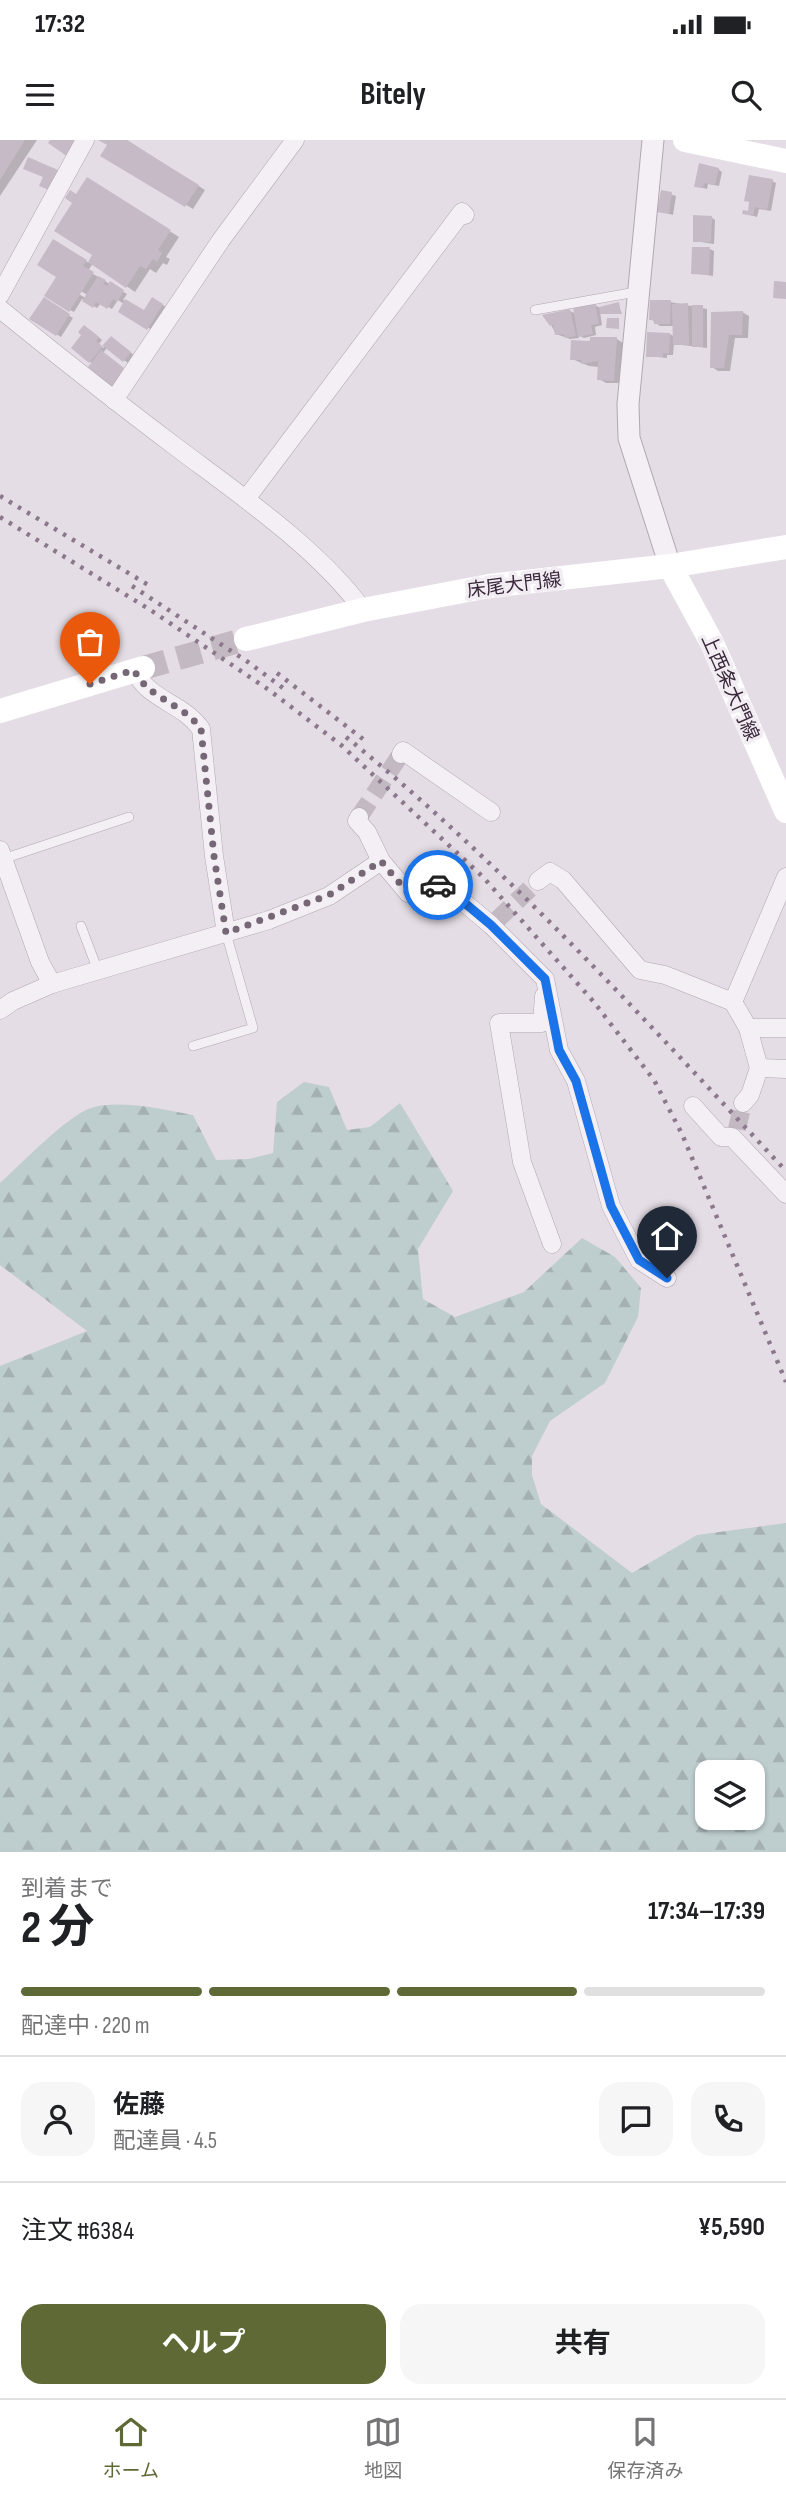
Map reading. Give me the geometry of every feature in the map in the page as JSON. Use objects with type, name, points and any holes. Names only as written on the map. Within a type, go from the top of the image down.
[{"type":"main road","points":[[685,140],[786,161]]},
{"type":"main road","name":"床尾大門線","points":[[246,639],[363,610],[489,586],[670,566],[786,547]]},
{"type":"main road","name":"上西条大門線","points":[[670,566],[712,643],[786,811]]},
{"type":"main road","points":[[0,711],[139,669]]},
{"type":"street","points":[[0,295],[85,140]]},
{"type":"street","points":[[114,400],[221,240],[295,140]]},
{"type":"street","points":[[653,140],[629,368],[629,438],[670,566]]},
{"type":"street","points":[[246,499],[462,212],[465,215]]},
{"type":"street","points":[[0,309],[114,400],[246,499],[345,585],[363,610]]},
{"type":"street","points":[[139,669],[142,685],[192,717],[201,729],[214,856],[226,933]]},
{"type":"street","points":[[401,754],[403,751],[491,812]]},
{"type":"street","points":[[359,817],[357,821],[367,832],[381,861],[408,893],[442,884],[494,922],[545,979],[559,1050],[576,1081],[611,1206],[639,1260],[667,1278]]},
{"type":"street","points":[[2,855],[40,962],[52,984]]},
{"type":"street","points":[[0,1010],[13,1000],[52,984],[226,933],[329,895],[381,861]]},
{"type":"street","points":[[538,881],[550,872],[563,880],[640,970],[665,975],[733,1002],[748,1028],[759,1068],[750,1095],[743,1103]]},
{"type":"street","points":[[733,1002],[786,877]]},
{"type":"street","points":[[545,979],[542,1023],[499,1023],[522,1162],[551,1244]]},
{"type":"street","points":[[748,1028],[786,1028]]},
{"type":"street","points":[[759,1068],[786,1069]]},
{"type":"street","points":[[694,1106],[721,1137],[734,1133],[786,1194]]},
{"type":"lane","points":[[535,310],[636,292]]},
{"type":"lane","points":[[2,855],[129,817]]},
{"type":"lane","points":[[81,926],[98,971]]},
{"type":"lane","points":[[192,1046],[253,1028],[226,933]]},
{"type":"green space","points":[[304,1082],[329,1087],[347,1130],[370,1127],[400,1103],[453,1191],[418,1249],[423,1299],[455,1317],[524,1292],[582,1238],[615,1257],[641,1288],[638,1317],[605,1383],[550,1421],[532,1456],[532,1475],[541,1504],[632,1573],[697,1535],[786,1523],[786,1852],[0,1852],[0,1366],[87,1331],[0,1265],[0,1183],[70,1120],[81,1112],[102,1106],[142,1106],[193,1115],[216,1160],[249,1159],[273,1153],[277,1102]]},
{"type":"building","points":[[0,140],[25,140],[0,180]]},
{"type":"building","points":[[50,140],[77,140],[68,157],[48,143]]},
{"type":"building","points":[[98,140],[126,140],[199,185],[185,207],[100,156],[107,145]]},
{"type":"building","points":[[28,157],[58,170],[49,190],[39,186],[43,177],[23,169]]},
{"type":"building","points":[[699,163],[719,168],[715,185],[704,183],[703,188],[694,187]]},
{"type":"building","points":[[749,175],[773,179],[767,210],[755,207],[753,216],[742,214],[743,210],[748,211],[749,202],[744,201]]},
{"type":"building","points":[[87,177],[171,230],[158,250],[162,253],[157,262],[153,259],[146,269],[140,266],[126,288],[88,262],[92,255],[54,231],[72,203],[65,198],[70,190],[76,194]]},
{"type":"building","points":[[661,190],[672,192],[669,214],[657,212]]},
{"type":"building","points":[[693,215],[712,216],[711,242],[693,242]]},
{"type":"building","points":[[53,239],[87,260],[83,266],[94,272],[69,312],[44,296],[56,277],[37,265]]},
{"type":"building","points":[[692,247],[710,247],[709,275],[691,274]]},
{"type":"building","points":[[98,276],[106,280],[103,284],[107,286],[110,281],[124,290],[117,302],[113,299],[107,309],[96,302],[93,308],[82,301]]},
{"type":"building","points":[[774,281],[786,282],[786,299],[773,298]]},
{"type":"building","points":[[44,297],[70,314],[56,336],[29,319]]},
{"type":"building","points":[[152,297],[163,304],[147,330],[118,312],[125,299],[144,310]]},
{"type":"building","points":[[650,300],[671,300],[670,324],[654,324],[654,320],[649,320]]},
{"type":"building","points":[[619,302],[621,314],[600,314],[599,307]]},
{"type":"building","points":[[595,303],[599,324],[591,325],[593,334],[578,337],[573,307]]},
{"type":"building","points":[[688,303],[689,345],[673,345],[672,304]]},
{"type":"building","points":[[692,305],[703,305],[703,347],[692,347]]},
{"type":"building","points":[[570,309],[576,336],[565,338],[564,334],[555,335],[553,324],[550,326],[542,315]]},
{"type":"building","points":[[743,311],[742,335],[729,335],[724,368],[710,368],[711,312]]},
{"type":"building","points":[[607,318],[619,318],[619,329],[606,328]]},
{"type":"building","points":[[84,325],[99,337],[96,341],[102,346],[111,336],[131,352],[123,362],[103,346],[89,363],[71,348],[81,335],[78,332]]},
{"type":"building","points":[[647,332],[670,333],[669,354],[663,353],[663,357],[646,357]]},
{"type":"building","points":[[590,337],[617,337],[614,381],[597,380],[598,361],[581,364],[581,360],[570,360],[571,340],[590,341]]},
{"type":"building","points":[[101,350],[124,368],[122,371],[125,373],[113,388],[88,367]]},
{"type":"tunnel","points":[[143,668],[246,639]]},
{"type":"tunnel","points":[[359,817],[401,754]]},
{"type":"tunnel","points":[[497,920],[538,881]]},
{"type":"tunnel","points":[[737,1129],[743,1103]]},
{"type":"railway","points":[[0,496],[150,586]]},
{"type":"railway","points":[[0,517],[152,611],[269,690],[341,745],[483,877],[593,1001],[654,1080],[682,1134],[786,1382]]},
{"type":"railway","points":[[132,586],[283,688]]},
{"type":"railway","points":[[277,673],[363,739]]},
{"type":"railway","points":[[346,737],[463,838],[519,891],[786,1171]]},
{"type":"way so far","points":[[90,684],[134,670],[142,685],[192,717],[201,729],[206,793],[226,933],[269,920],[329,895],[381,861],[408,893],[438,885]]},
{"type":"route","points":[[438,885],[442,884],[491,925],[545,979],[551,998],[559,1050],[576,1081],[611,1206],[639,1260],[667,1278]]}]
